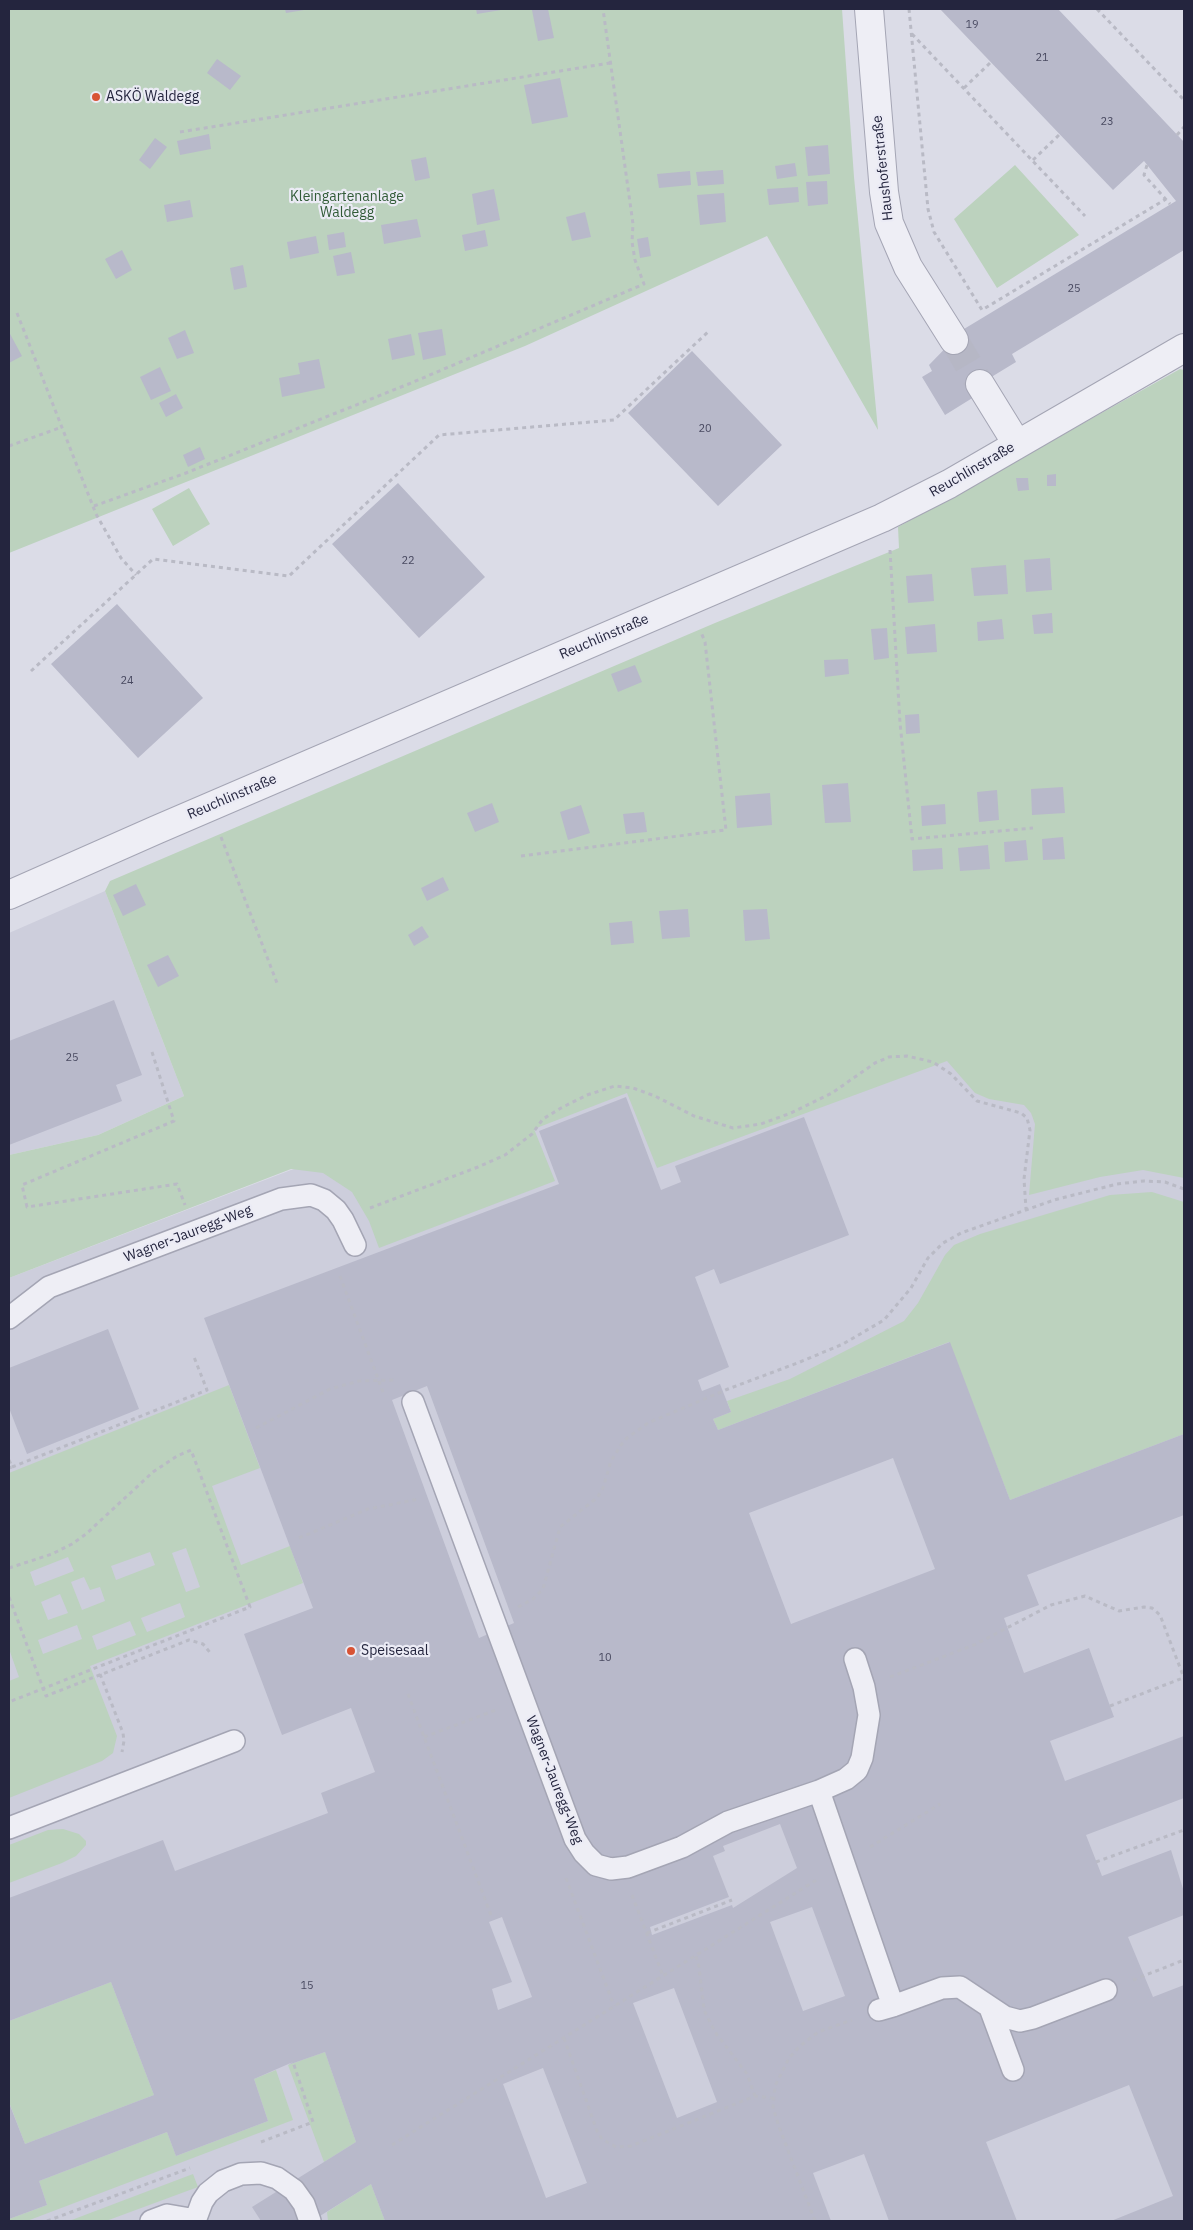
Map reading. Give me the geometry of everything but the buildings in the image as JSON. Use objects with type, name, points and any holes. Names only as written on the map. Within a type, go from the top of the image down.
[{"type":"street","name":"Haushoferstraße","points":[[869,9],[883,182],[889,223],[908,267],[954,340]]},
{"type":"street","name":"Reuchlinstraße","points":[[9,895],[882,518],[949,484],[1184,348]]},
{"type":"street","points":[[980,384],[1018,444]]},
{"type":"lane","name":"Wagner-Jauregg-Weg","points":[[9,1318],[49,1287],[281,1199],[311,1196],[324,1200],[336,1210],[343,1220],[355,1245]]},
{"type":"lane","name":"Wagner-Jauregg-Weg","points":[[413,1402],[575,1839],[584,1853],[596,1865],[611,1869],[621,1868],[682,1847],[728,1822],[819,1791],[846,1779],[857,1770],[862,1758],[869,1715],[864,1686],[855,1659]]},
{"type":"lane","points":[[9,1828],[234,1741]]},
{"type":"lane","points":[[819,1791],[844,1863],[886,2008],[942,1988],[960,1987],[1005,2017],[1020,2021],[1033,2018],[1106,1990]]},
{"type":"lane","points":[[990,2008],[1013,2070]]},
{"type":"lane","points":[[151,2221],[168,2215],[195,2220],[202,2202],[208,2193],[223,2181],[241,2174],[261,2174],[277,2178],[294,2190],[304,2204],[310,2221]]},
{"type":"path","points":[[94,506],[186,473],[357,405],[644,284],[635,260],[632,242],[633,224],[603,9]]},
{"type":"path","points":[[909,9],[928,209],[934,232],[982,310],[1166,199]]},
{"type":"path","points":[[1097,9],[1184,100]]},
{"type":"path","points":[[912,34],[1085,216]]},
{"type":"path","points":[[964,88],[991,62]]},
{"type":"path","points":[[180,132],[610,63]]},
{"type":"path","points":[[1177,135],[1184,127]]},
{"type":"path","points":[[1033,160],[1060,134]]},
{"type":"path","points":[[1147,165],[1144,175],[1170,204]]},
{"type":"path","points":[[17,313],[94,506],[122,558],[136,575]]},
{"type":"path","points":[[31,671],[153,559],[289,576],[439,435],[614,420],[710,330]]},
{"type":"path","points":[[9,446],[62,428]]},
{"type":"path","points":[[882,518],[889,534],[900,723],[912,839],[1033,828]]},
{"type":"path","points":[[521,856],[726,830],[705,642],[688,601]]},
{"type":"path","points":[[210,807],[278,984]]},
{"type":"path","points":[[152,1052],[174,1120],[22,1185],[27,1208],[177,1184]]},
{"type":"path","points":[[343,1220],[505,1155],[532,1134],[543,1119],[587,1095],[615,1086],[633,1088],[655,1096],[694,1116],[733,1128],[761,1124],[791,1113],[832,1093],[889,1056],[907,1056],[933,1062],[951,1074],[977,1101],[1021,1112],[1027,1118],[1030,1130],[1024,1179],[1026,1210]]},
{"type":"path","points":[[493,1618],[533,1599],[543,1589],[560,1527],[597,1498],[603,1488],[611,1461],[627,1438],[648,1423],[728,1388],[843,1344],[868,1330],[884,1320],[894,1309],[911,1288],[928,1258],[943,1243],[968,1230],[1026,1210],[1117,1184],[1144,1180],[1165,1182],[1184,1188]]},
{"type":"path","points":[[340,1276],[379,1380]]},
{"type":"path","points":[[9,1460],[10,1467],[207,1390],[194,1357]]},
{"type":"path","points":[[256,1428],[330,1388],[359,1381],[396,1380]]},
{"type":"path","points":[[9,1568],[52,1554],[72,1544],[86,1534],[153,1472],[177,1456],[191,1450],[250,1607],[42,1687],[9,1702]]},
{"type":"path","points":[[299,1538],[368,1509],[423,1499]]},
{"type":"path","points":[[864,1686],[974,1646],[1051,1605],[1086,1596],[1119,1611],[1152,1608],[1160,1615],[1184,1678],[1110,1706]]},
{"type":"path","points":[[9,1597],[46,1696],[189,1640],[203,1644],[212,1655]]},
{"type":"path","points":[[100,1674],[123,1733],[124,1741],[120,1756]]},
{"type":"path","points":[[408,1694],[492,1918]]},
{"type":"path","points":[[424,1737],[502,1708]]},
{"type":"path","points":[[392,2145],[940,1804]]},
{"type":"path","points":[[1096,1862],[1184,1830]]},
{"type":"path","points":[[621,1868],[663,1976]]},
{"type":"path","points":[[647,1933],[732,1900]]},
{"type":"path","points":[[696,1956],[704,2010],[715,2032],[747,2074],[755,2096]]},
{"type":"path","points":[[1106,1990],[1184,1960]]},
{"type":"path","points":[[814,2221],[778,2124],[773,2098],[775,2086],[781,2070],[800,2046],[818,2032],[886,2008]]},
{"type":"path","points":[[564,2038],[597,2131],[602,2138],[616,2147],[631,2146],[755,2096],[773,2098]]},
{"type":"shaded area","points":[[1184,864],[1184,2221],[9,2221],[9,1278],[291,1170]]},
{"type":"shaded area","points":[[105,891],[184,1096],[98,1135],[9,1155],[9,933]]},
{"type":"green space","name":"Kleingartenanlage Waldegg","points":[[9,9],[842,9],[854,177],[878,430],[767,236],[525,346],[9,553]]},
{"type":"green space","points":[[1015,165],[1079,235],[997,288],[954,219]]},
{"type":"green space","points":[[1180,369],[1184,370],[1184,1178],[1143,1170],[1100,1177],[1029,1195],[1035,1124],[1031,1113],[1024,1105],[989,1099],[975,1093],[947,1061],[657,1168],[627,1093],[534,1129],[555,1181],[379,1248],[369,1221],[352,1192],[323,1173],[291,1169],[9,1278],[9,1155],[98,1135],[184,1096],[105,891],[110,881],[715,623],[899,548],[898,527]]},
{"type":"green space","points":[[189,488],[210,524],[173,546],[152,509]]},
{"type":"green space","points":[[1152,1192],[1184,1202],[1184,1434],[1010,1500],[949,1342],[718,1430],[713,1419],[731,1412],[727,1401],[790,1379],[904,1321],[918,1303],[945,1255],[954,1245],[980,1234],[1110,1195]]},
{"type":"green space","points":[[229,1385],[260,1468],[212,1486],[241,1565],[290,1546],[303,1583],[90,1666],[117,1736],[113,1753],[102,1761],[9,1798],[9,1681],[19,1677],[9,1649],[9,1473]],"holes":[[[186,1548],[200,1587],[186,1592],[172,1553]],[[150,1552],[155,1565],[116,1580],[111,1566]],[[68,1557],[74,1571],[35,1586],[30,1572]],[[84,1577],[90,1590],[100,1587],[105,1601],[82,1610],[71,1582]],[[60,1594],[68,1613],[48,1620],[41,1602]],[[180,1603],[185,1617],[147,1632],[141,1618]],[[130,1621],[136,1635],[97,1650],[92,1636]],[[77,1625],[82,1639],[43,1654],[38,1640]]]},
{"type":"green space","points":[[63,1829],[79,1834],[86,1841],[86,1845],[76,1856],[9,1883],[9,1845],[48,1830]]},
{"type":"green space","points":[[111,1982],[154,2095],[25,2144],[9,2102],[9,2021]]},
{"type":"green space","points":[[325,2052],[356,2142],[324,2162],[288,2065]]},
{"type":"green space","points":[[276,2070],[293,2120],[27,2221],[9,2221],[9,2219],[47,2205],[39,2181],[167,2132],[176,2156],[268,2121],[254,2079]]},
{"type":"green space","points":[[193,2174],[198,2187],[106,2221],[69,2221]]},
{"type":"green space","points":[[371,2184],[385,2221],[328,2221],[327,2212]]},
{"type":"tunnel","points":[[954,340],[980,384]]},
{"type":"place","name":"ASKÖ Waldegg","points":[[96,97]]},
{"type":"place","name":"Speisesaal","points":[[351,1651]]}]
